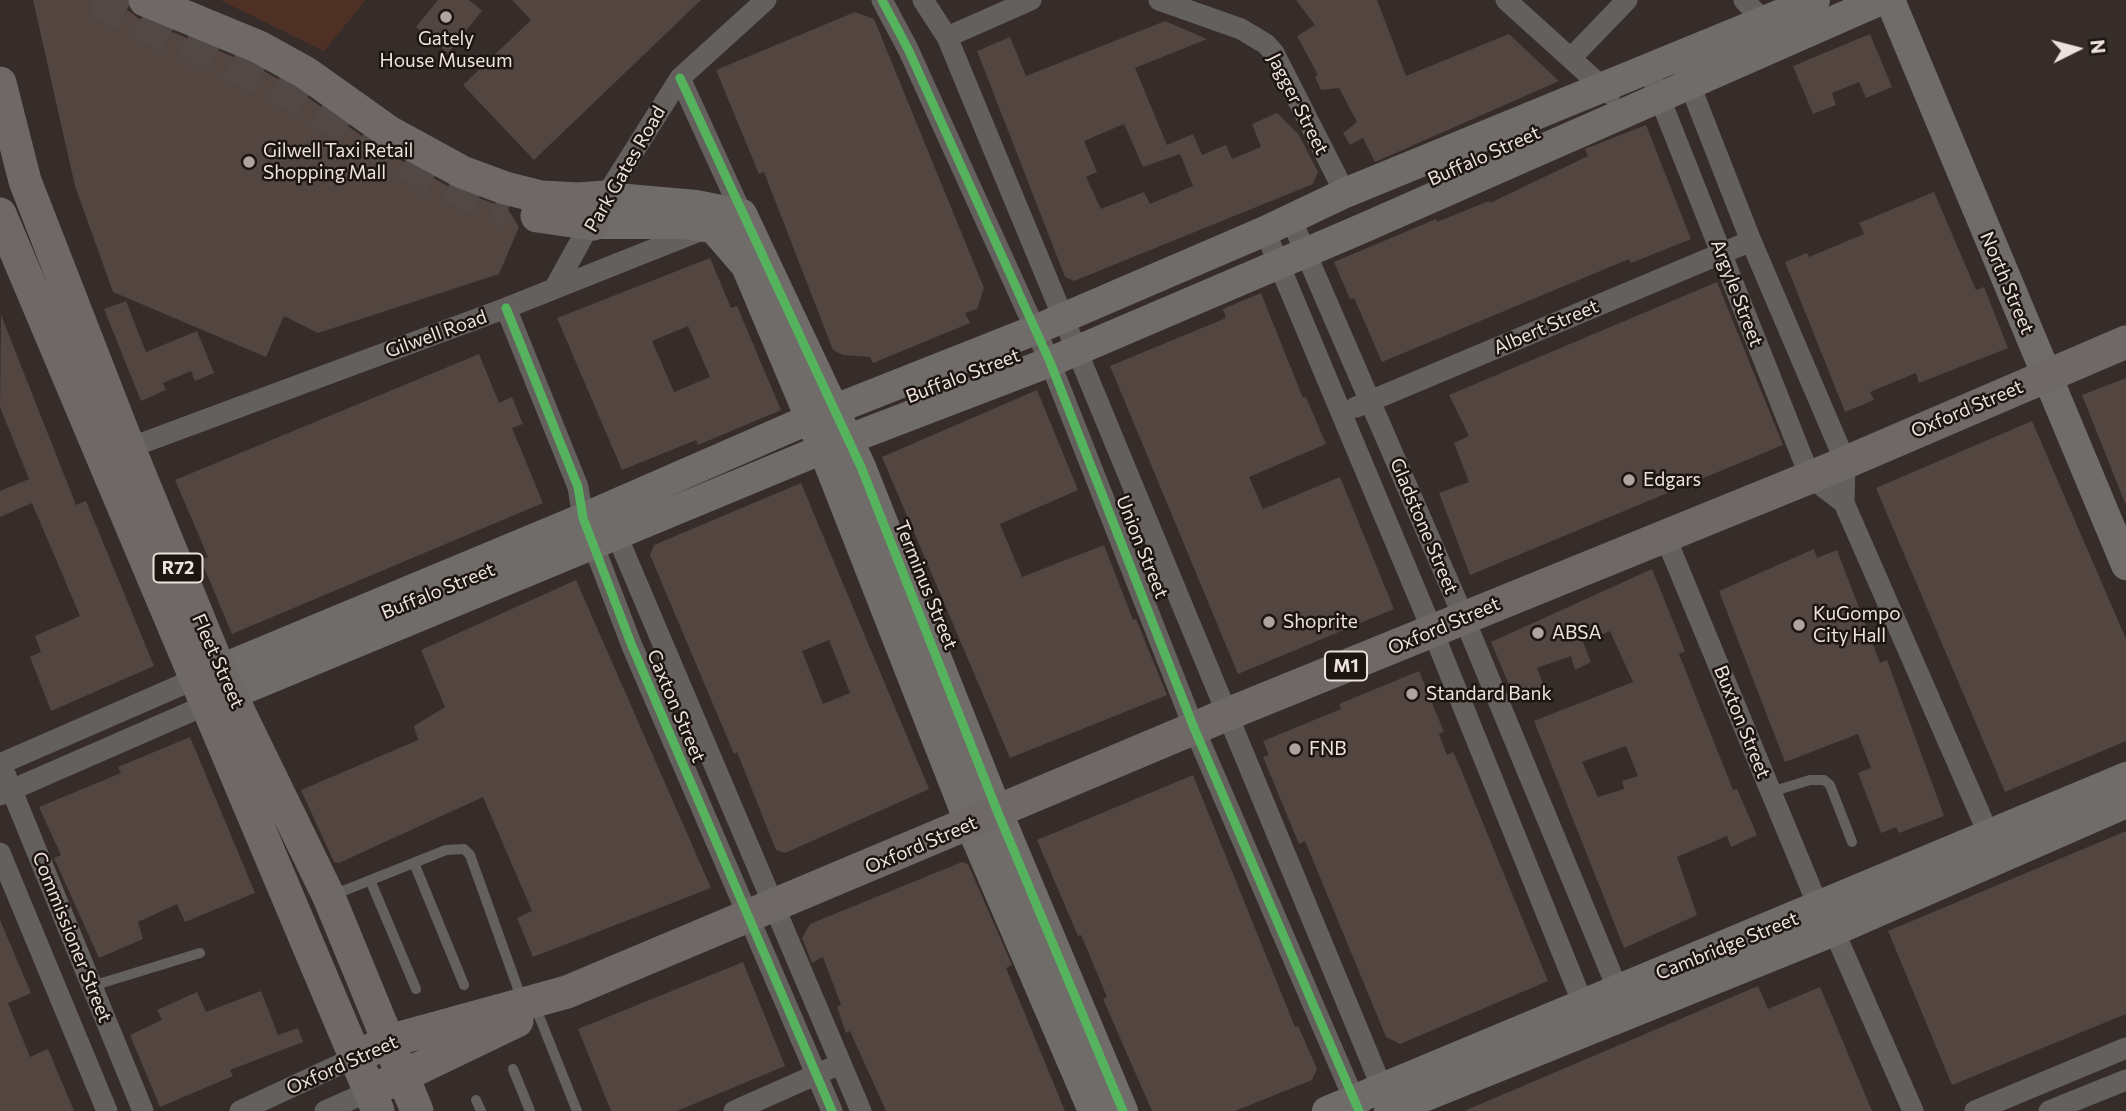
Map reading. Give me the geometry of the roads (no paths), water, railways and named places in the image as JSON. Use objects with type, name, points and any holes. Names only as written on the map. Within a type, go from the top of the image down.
[{"type":"main road","points":[[145,0],[259,47],[306,73],[389,132],[463,172],[505,188],[541,197],[578,200],[599,210]]},
{"type":"main road","name":"Fleet Street","points":[[0,83],[25,181],[129,448],[213,686],[374,1101]]},
{"type":"main road","points":[[508,210],[599,210]]},
{"type":"main road","name":"Fleet Street","points":[[0,214],[6,247],[213,686],[329,897],[417,1111]]},
{"type":"main road","name":"Oxford Street","points":[[374,1101],[404,1075],[530,1007],[984,819],[1228,714],[1810,477],[2126,342]]},
{"type":"main road","name":"Oxford Street","points":[[356,1057],[388,1041],[530,1007]]},
{"type":"street","name":"Park Gates Road","points":[[554,289],[680,78],[766,0]]},
{"type":"street","name":"Union Street","points":[[882,0],[908,49],[1050,362],[1195,728],[1356,1105]]},
{"type":"street","name":"Union Street","points":[[923,0],[947,37],[1388,1105]]},
{"type":"street","points":[[947,37],[1031,0]]},
{"type":"street","name":"Jagger Street","points":[[1159,0],[1241,29],[1266,44],[1274,53],[1345,193]]},
{"type":"street","points":[[1506,0],[1605,88],[1625,112]]},
{"type":"street","points":[[1572,57],[1628,0]]},
{"type":"street","name":"Buffalo Street","points":[[599,527],[822,414],[1035,330],[1278,225],[1345,193],[1815,0]]},
{"type":"street","name":"Buffalo Street","points":[[0,764],[213,686],[599,527],[835,444],[1050,362],[1625,112],[1692,86],[1764,21],[1881,0]]},
{"type":"street","name":"North Street","points":[[1890,0],[2126,565]]},
{"type":"street","name":"Argyle Street","points":[[1679,57],[1751,241],[1845,461],[1844,503],[1989,835]]},
{"type":"street","name":"Argyle Street","points":[[1648,70],[1810,477],[1844,503]]},
{"type":"street","points":[[680,78],[742,214],[835,444],[984,819],[1093,1111]]},
{"type":"street","points":[[599,210],[695,205],[742,214]]},
{"type":"street","points":[[599,210],[713,229],[746,266],[822,414]]},
{"type":"street","name":"Gilwell Road","points":[[129,448],[713,229],[742,214]]},
{"type":"street","name":"Gladstone Street","points":[[1278,225],[1307,252],[1464,618],[1618,990]]},
{"type":"street","name":"Gladstone Street","points":[[1278,225],[1279,263],[1433,632],[1583,1004]]},
{"type":"street","name":"Albert Street","points":[[1342,414],[1751,241]]},
{"type":"street","name":"Caxton Street","points":[[506,308],[578,487],[599,527],[761,912],[832,1111]]},
{"type":"street","name":"Caxton Street","points":[[599,527],[632,646],[761,912],[842,1063],[860,1111]]},
{"type":"street","name":"Buxton Street","points":[[1665,536],[1771,792],[1913,1111]]},
{"type":"street","name":"Buffalo Street","points":[[6,792],[213,686]]},
{"type":"street","name":"Commissioner Street","points":[[0,764],[6,792],[92,986],[143,1111]]},
{"type":"street","name":"Cambridge Street","points":[[1388,1105],[1583,1004],[1826,919],[1989,835],[2126,778]]},
{"type":"street","name":"Cambridge Street","points":[[1327,1111],[1356,1105],[1388,1105],[1826,919],[2126,803]]},
{"type":"street","points":[[984,819],[1123,1111]]},
{"type":"street","name":"Commissioner Street","points":[[0,853],[107,1111]]},
{"type":"street","points":[[1975,1111],[2126,1048]]},
{"type":"street","name":"Oxford Street","points":[[240,1111],[356,1057]]},
{"type":"street","points":[[734,1111],[842,1063]]},
{"type":"street","points":[[2049,1111],[2126,1080]]},
{"type":"street","name":"Oxford Street","points":[[325,1111],[374,1101]]},
{"type":"lane","points":[[1771,792],[1810,780],[1824,780],[1830,785],[1852,842]]},
{"type":"lane","points":[[329,897],[446,850],[464,849],[470,855],[530,1007],[577,1111]]},
{"type":"lane","points":[[414,863],[464,985]]},
{"type":"lane","points":[[370,880],[416,989]]},
{"type":"lane","points":[[92,986],[200,953]]},
{"type":"lane","points":[[513,1069],[530,1111]]},
{"type":"tunnel","points":[[95,0],[288,92],[441,184],[508,210]]},
{"type":"place","name":"Gately House Museum","points":[[446,17]]},
{"type":"place","name":"Gilwell Taxi Retail Shopping Mall","points":[[249,162]]},
{"type":"place","name":"Edgars","points":[[1629,480]]},
{"type":"place","name":"Shoprite","points":[[1269,622]]},
{"type":"place","name":"KuGompo City Hall","points":[[1799,625]]},
{"type":"place","name":"ABSA","points":[[1538,633]]},
{"type":"place","name":"Standard Bank","points":[[1412,694]]},
{"type":"place","name":"FNB","points":[[1295,749]]}]
